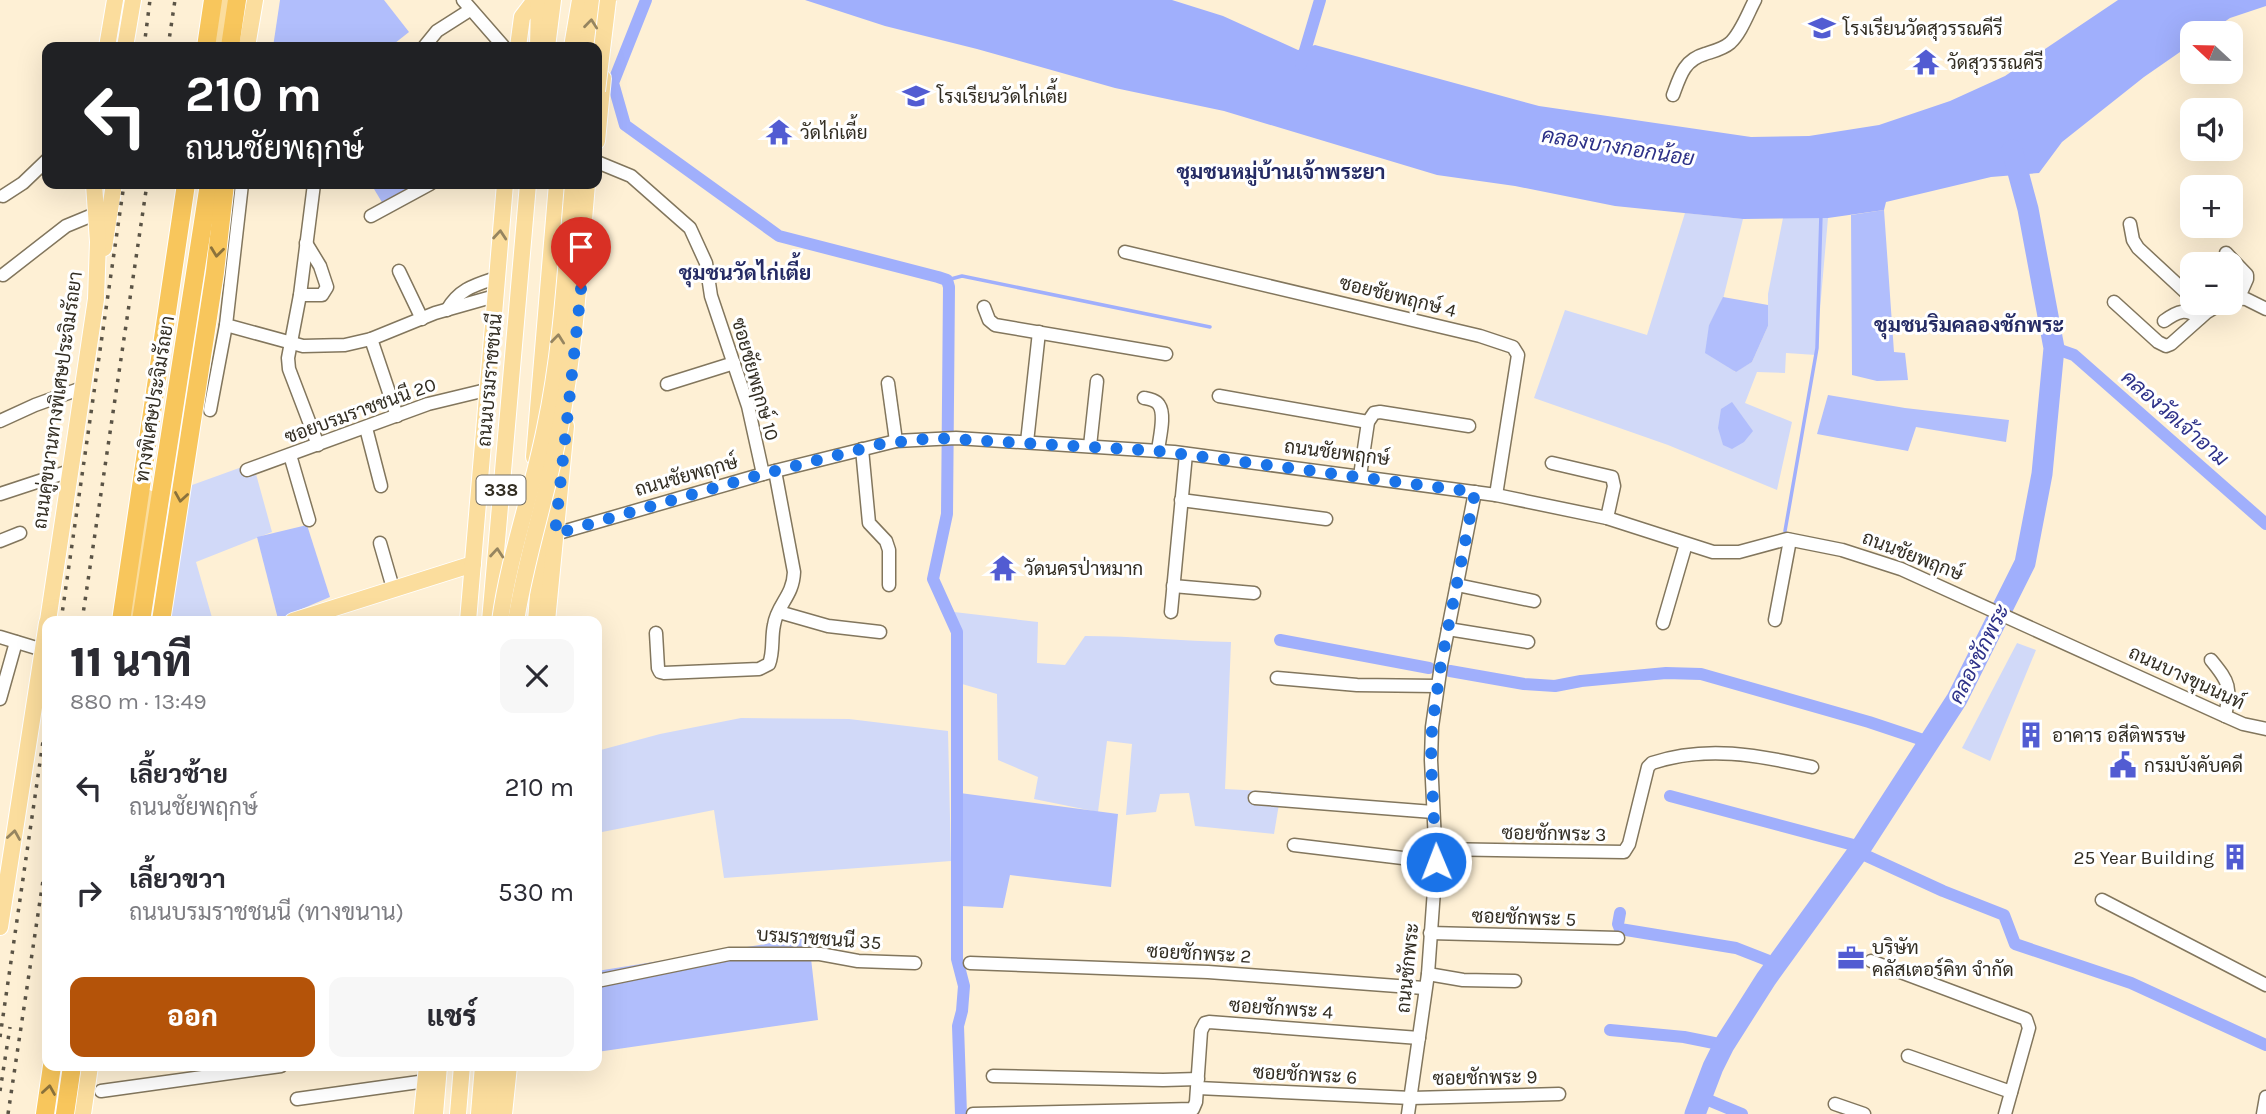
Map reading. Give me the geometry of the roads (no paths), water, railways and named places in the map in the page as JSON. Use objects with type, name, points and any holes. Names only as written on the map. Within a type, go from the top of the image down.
[{"type":"highway","points":[[207,42],[213,0]]},
{"type":"highway","points":[[234,42],[236,1]]},
{"type":"highway","name":"ทางพิเศษประจิมรัถยา","points":[[122,616],[185,189]]},
{"type":"highway","name":"ทางพิเศษประจิมรัถยา","points":[[141,616],[206,189]]},
{"type":"highway","points":[[162,616],[215,272],[224,189]]},
{"type":"highway","points":[[45,1114],[51,1071]]},
{"type":"highway","points":[[65,1114],[72,1071]]},
{"type":"main road","points":[[108,42],[115,0]]},
{"type":"main road","points":[[126,42],[133,0]]},
{"type":"main road","points":[[134,42],[141,0]]},
{"type":"main road","points":[[248,42],[255,0]]},
{"type":"main road","points":[[518,40],[522,17],[537,0]]},
{"type":"main road","points":[[537,0],[538,42]]},
{"type":"main road","points":[[548,42],[553,0]]},
{"type":"main road","points":[[571,42],[572,0]]},
{"type":"main road","points":[[572,42],[580,0]]},
{"type":"main road","points":[[589,42],[593,0]]},
{"type":"main road","points":[[602,91],[609,20],[606,0]]},
{"type":"main road","points":[[602,42],[606,0]]},
{"type":"main road","points":[[220,42],[236,1]]},
{"type":"main road","name":"ถนนคู่ขนานทางพิเศษประจิมรัถยา","points":[[48,616],[96,299],[98,242],[94,189]]},
{"type":"main road","points":[[98,242],[105,189]]},
{"type":"main road","points":[[96,299],[113,189]]},
{"type":"main road","points":[[131,616],[193,189]]},
{"type":"main road","points":[[141,616],[195,222],[205,189]]},
{"type":"main road","name":"338","points":[[468,616],[505,189]]},
{"type":"main road","name":"ถนนบรมราชชนนี","points":[[490,616],[527,189]]},
{"type":"main road","name":"338","points":[[518,616],[557,189]]},
{"type":"main road","points":[[499,616],[551,397],[572,189]]},
{"type":"main road","points":[[519,616],[530,550],[558,438],[569,368],[587,189]]},
{"type":"main road","points":[[547,616],[591,189]]},
{"type":"main road","points":[[542,348],[567,422]]},
{"type":"main road","points":[[477,523],[512,358]]},
{"type":"main road","points":[[536,616],[546,493]]},
{"type":"main road","points":[[308,616],[473,564]]},
{"type":"main road","name":"ถนนคู่ขนานทางพิเศษประจิมรัถยา","points":[[0,927],[42,656]]},
{"type":"main road","points":[[83,1114],[89,1071]]},
{"type":"main road","points":[[435,1114],[439,1071]]},
{"type":"main road","points":[[446,1114],[450,1071]]},
{"type":"main road","points":[[458,1114],[462,1071]]},
{"type":"main road","points":[[472,1114],[476,1071]]},
{"type":"main road","points":[[479,1114],[483,1071]]},
{"type":"main road","points":[[493,1114],[497,1071]]},
{"type":"main road","points":[[504,1114],[508,1071]]},
{"type":"main road","points":[[422,1114],[426,1073]]},
{"type":"street","points":[[1673,95],[1687,64],[1699,56],[1728,45],[1755,0]]},
{"type":"street","points":[[428,42],[467,5],[500,42]]},
{"type":"street","name":"ซอยชัยพฤกษ์ 10","points":[[602,164],[631,176],[690,228],[706,263],[711,296],[769,473],[794,572],[792,591],[773,626],[771,659],[766,667],[660,672],[656,633]]},
{"type":"street","points":[[3,196],[23,183],[42,165]]},
{"type":"street","points":[[210,410],[226,325],[242,189]]},
{"type":"street","points":[[313,189],[300,295],[290,342],[289,369],[318,445]]},
{"type":"street","points":[[371,216],[421,189]]},
{"type":"street","points":[[3,275],[66,226],[95,214]]},
{"type":"street","points":[[2130,224],[2133,240],[2138,248],[2180,287]]},
{"type":"street","points":[[300,295],[321,295],[327,287],[320,266],[306,243]]},
{"type":"street","name":"ซอยชัยพฤกษ์ 4","points":[[1125,252],[1453,329],[1513,347],[1518,355],[1496,495]]},
{"type":"street","points":[[399,271],[422,319]]},
{"type":"street","points":[[447,310],[466,288],[496,278]]},
{"type":"street","points":[[226,325],[290,342],[321,347],[345,345],[371,339],[447,310],[495,296]]},
{"type":"street","points":[[2243,300],[2266,309]]},
{"type":"street","points":[[2114,302],[2165,346],[2171,344],[2198,315]]},
{"type":"street","points":[[984,307],[989,320],[995,324],[1166,354]]},
{"type":"street","points":[[2164,321],[2180,311]]},
{"type":"street","points":[[1027,442],[1039,332]]},
{"type":"street","points":[[371,339],[397,416]]},
{"type":"street","points":[[667,384],[734,363]]},
{"type":"street","points":[[1090,446],[1097,381]]},
{"type":"street","points":[[888,383],[896,441]]},
{"type":"street","points":[[0,421],[82,388]]},
{"type":"street","name":"ซอยบรมราชชนนี 20","points":[[247,470],[428,404],[486,390]]},
{"type":"street","points":[[1219,396],[1368,422]]},
{"type":"street","points":[[1144,398],[1160,406],[1158,451]]},
{"type":"street","points":[[1360,476],[1368,422],[1374,413],[1469,426]]},
{"type":"street","points":[[366,428],[381,486]]},
{"type":"street","name":"ถนนชัยพฤกษ์","points":[[555,534],[769,473],[896,441],[956,438],[1158,451],[1496,495],[1607,518],[1723,553],[1740,552],[1775,541],[1790,540],[1842,550],[1901,569],[2094,655]]},
{"type":"street","points":[[862,449],[869,523],[886,541],[889,550],[889,585]]},
{"type":"street","points":[[1171,612],[1186,454]]},
{"type":"street","points":[[290,455],[309,520]]},
{"type":"street","points":[[1552,463],[1612,477],[1615,486],[1607,518]]},
{"type":"street","points":[[0,494],[70,471]]},
{"type":"street","name":"ถนนชักพระ","points":[[1408,1114],[1427,974],[1436,856],[1431,760],[1437,686],[1475,492]]},
{"type":"street","points":[[1181,500],[1326,519]]},
{"type":"street","points":[[0,541],[20,533]]},
{"type":"street","points":[[1775,620],[1790,540]]},
{"type":"street","points":[[380,543],[393,588]]},
{"type":"street","points":[[1663,623],[1686,544]]},
{"type":"street","points":[[1457,585],[1534,601]]},
{"type":"street","points":[[1173,586],[1254,593]]},
{"type":"street","points":[[779,612],[828,626],[880,632]]},
{"type":"street","points":[[1448,629],[1528,642]]},
{"type":"street","points":[[0,636],[42,650]]},
{"type":"street","points":[[0,699],[16,642]]},
{"type":"street","name":"ถนนบางขุนนนท์","points":[[2094,655],[2243,724],[2266,729]]},
{"type":"street","points":[[2211,660],[2228,682],[2230,692],[2225,716]]},
{"type":"street","points":[[1277,678],[1357,685],[1437,686]]},
{"type":"street","name":"ซอยชักพระ 3","points":[[1436,856],[1624,852],[1629,844],[1648,767],[1652,763],[1692,753],[1757,755],[1812,767]]},
{"type":"street","points":[[1255,798],[1433,812]]},
{"type":"street","points":[[1294,845],[1436,856]]},
{"type":"street","points":[[2102,900],[2266,985]]},
{"type":"street","name":"ซอยชักพระ 5","points":[[1430,933],[1618,938]]},
{"type":"street","name":"บรมราชชนนี 35","points":[[602,980],[747,953],[820,954],[858,961],[915,963]]},
{"type":"street","points":[[1871,961],[2026,1019],[2029,1028],[2005,1114]]},
{"type":"street","name":"ซอยชักพระ 2","points":[[971,963],[1208,972],[1424,988]]},
{"type":"street","points":[[1427,974],[1463,980],[1516,981]]},
{"type":"street","name":"ซอยชักพระ 4","points":[[1198,1083],[1201,1031],[1205,1023],[1209,1022],[1419,1038]]},
{"type":"street","points":[[1908,1056],[2011,1092]]},
{"type":"street","points":[[101,1091],[245,1071]]},
{"type":"street","points":[[297,1099],[426,1073]]},
{"type":"street","name":"ซอยชักพระ 6","points":[[993,1076],[1163,1080],[1411,1098]]},
{"type":"street","points":[[973,1114],[1187,1110],[1195,1106],[1198,1083]]},
{"type":"street","name":"ซอยชักพระ 9","points":[[1411,1098],[1559,1094]]},
{"type":"street","points":[[2263,1114],[2266,1097]]},
{"type":"street","points":[[1835,1104],[1864,1114]]},
{"type":"water","name":"คลองบางกอกน้อย","points":[[805,0],[1172,0],[1223,16],[1298,50],[1315,45],[1539,106],[1751,137],[1809,136],[1879,125],[1950,101],[2005,76],[2118,0],[2266,0],[2266,6],[2226,21],[2180,21],[2180,52],[2062,142],[2039,173],[1991,177],[1886,202],[1884,210],[1828,218],[1743,219],[1615,206],[1515,186],[1437,175],[1224,111],[1115,88],[885,26]]},
{"type":"waterway","points":[[646,0],[613,83],[625,125],[779,236],[938,277],[947,280],[949,287],[947,514],[933,579],[957,632],[957,959],[964,986],[958,1026],[961,1114]]},
{"type":"waterway","points":[[1301,64],[1320,0]]},
{"type":"waterway","name":"คลองชักพระ","points":[[1695,1114],[1724,1045],[1766,979],[1858,852],[1957,699],[2025,563],[2042,474],[2054,348],[2028,209],[2012,150]]},
{"type":"waterway","points":[[1785,531],[1817,348],[1821,214]]},
{"type":"waterway","points":[[947,280],[962,276],[1210,327]]},
{"type":"waterway","name":"คลองวัดเจ้าอาม","points":[[2054,348],[2074,355],[2266,524]]},
{"type":"waterway","points":[[1280,640],[1429,668]]},
{"type":"waterway","points":[[1450,671],[1524,684],[1555,686],[1666,673],[1701,674],[1929,742]]},
{"type":"waterway","points":[[1670,796],[1861,847]]},
{"type":"waterway","points":[[1858,852],[1943,891],[2004,915],[2015,944],[2131,983],[2266,1045]]},
{"type":"waterway","points":[[1620,913],[1620,929],[1736,948],[1777,964]]},
{"type":"waterway","points":[[1610,1030],[1684,1037],[1724,1045]]},
{"type":"waterway","points":[[1701,1097],[1742,1114]]},
{"type":"railway","points":[[145,42],[150,0]]},
{"type":"railway","points":[[169,42],[175,0]]},
{"type":"railway","points":[[62,616],[123,189]]},
{"type":"railway","points":[[83,616],[146,189]]},
{"type":"railway","points":[[0,1037],[42,748]]},
{"type":"railway","points":[[8,1114],[42,887]]},
{"type":"railway","points":[[0,1091],[10,1027]]},
{"type":"place","name":"โรงเรียนวัดสุวรรณคีรี","points":[[1822,28]]},
{"type":"place","name":"วัดสุวรรณคีรี","points":[[1926,62]]},
{"type":"place","name":"โรงเรียนวัดไก่เตี้ย","points":[[916,96]]},
{"type":"place","name":"วัดไก่เตี้ย","points":[[779,132]]},
{"type":"place","name":"วัดนครป่าหมาก","points":[[1003,568]]},
{"type":"place","name":"อาคาร อสีติพรรษ","points":[[2031,735]]},
{"type":"place","name":"กรมบังคับคดี","points":[[2123,765]]},
{"type":"place","name":"25 Year Building","points":[[2235,857]]},
{"type":"place","name":"บริษัท คลัสเตอร์คิท จำกัด","points":[[1851,958]]},
{"type":"district","name":"ชุมชนหมู่บ้านเจ้าพระยา","points":[[1281,172]]},
{"type":"district","name":"ชุมชนวัดไก่เตี้ย","points":[[745,273]]},
{"type":"district","name":"ชุมชนริมคลองชักพระ","points":[[1969,325]]}]
